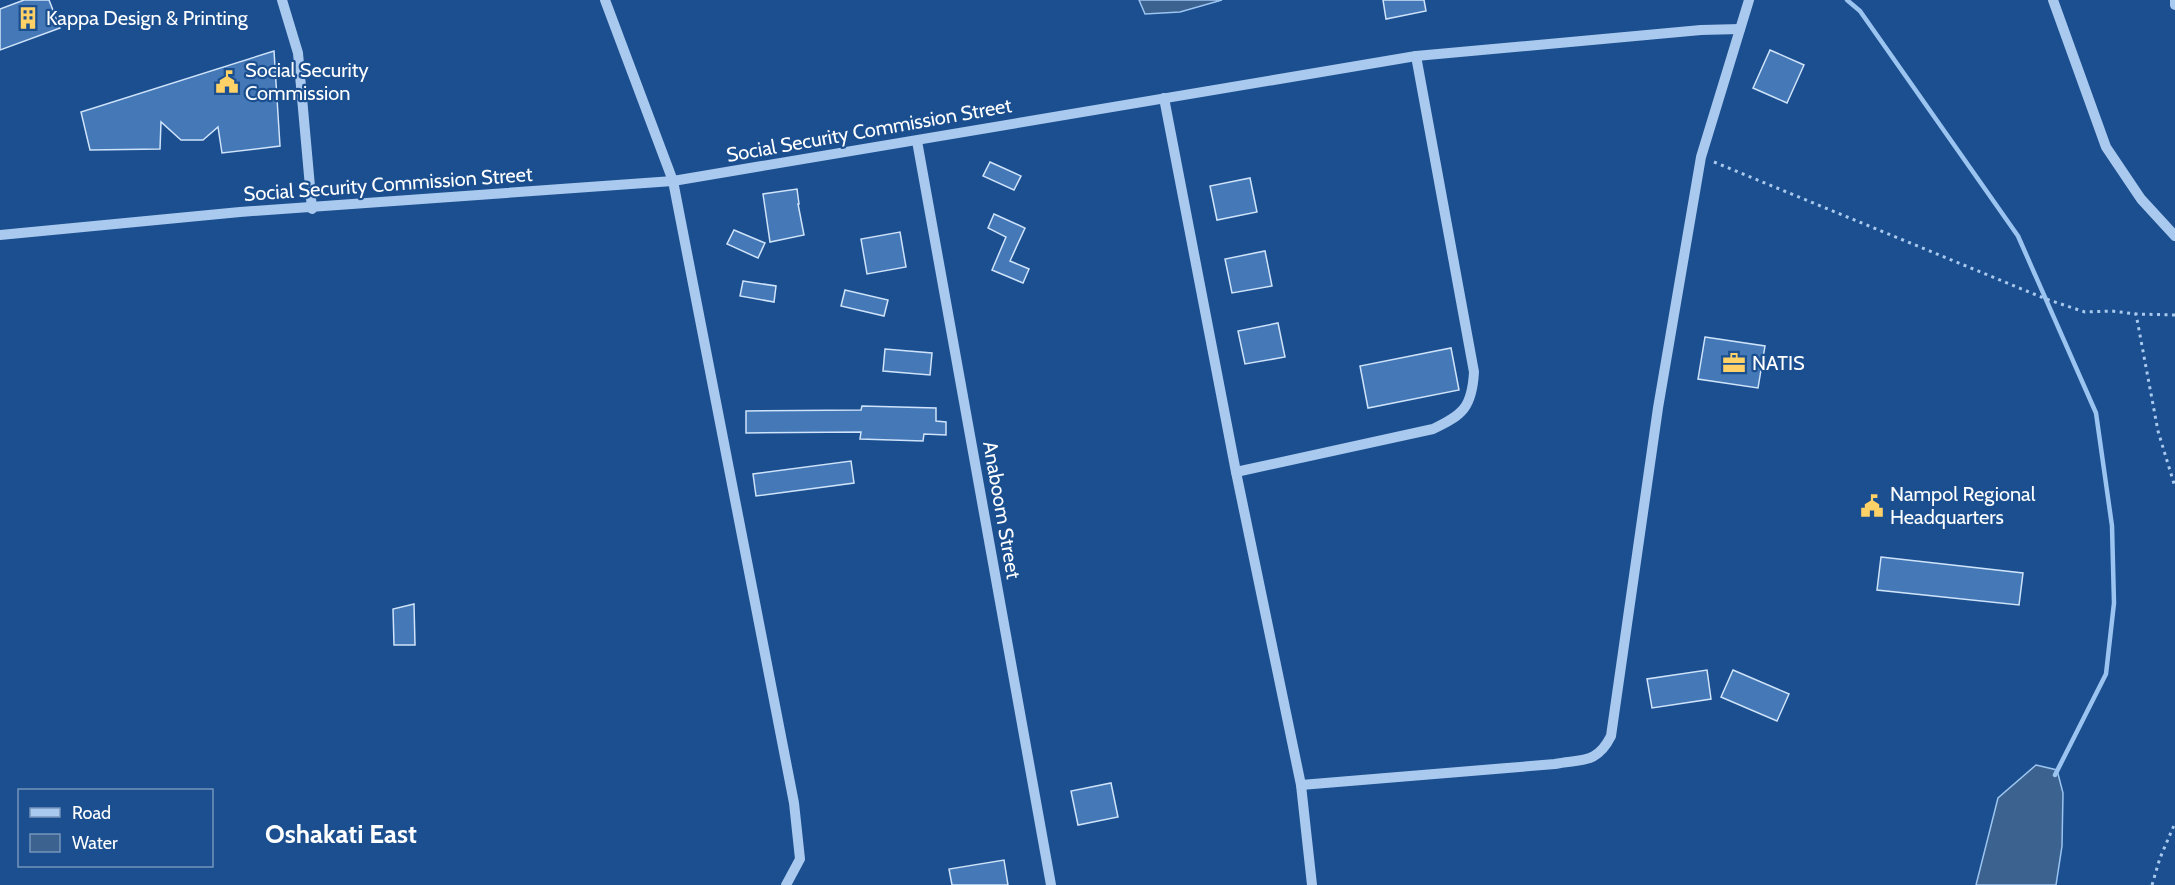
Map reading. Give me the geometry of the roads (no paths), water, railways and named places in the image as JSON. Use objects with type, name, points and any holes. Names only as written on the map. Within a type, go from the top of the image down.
[{"type":"street","points":[[282,0],[298,53],[312,208]]},
{"type":"street","points":[[605,0],[673,181],[794,803],[800,859],[786,885]]},
{"type":"street","points":[[1301,785],[1555,764],[1596,757],[1605,748],[1611,736],[1658,408],[1701,157],[1749,0]]},
{"type":"street","points":[[2053,0],[2106,147],[2141,200],[2175,236]]},
{"type":"street","points":[[2175,0],[2175,5]]},
{"type":"street","name":"Social Security Commission Street","points":[[0,235],[132,221],[673,181],[1416,56],[1740,28]]},
{"type":"street","points":[[1236,472],[1433,429],[1455,418],[1466,405],[1473,390],[1474,372],[1416,56]]},
{"type":"street","points":[[1164,98],[1236,472],[1301,785],[1312,885]]},
{"type":"street","name":"Anaboom Street","points":[[917,141],[1051,885]]},
{"type":"water","points":[[1139,0],[1222,0],[1180,12],[1145,14]]},
{"type":"water","points":[[2036,765],[2057,770],[2063,793],[2062,846],[2056,885],[1976,885],[1998,798]]},
{"type":"waterway","points":[[1847,0],[1860,11],[2018,236],[2096,413],[2112,526],[2114,603],[2106,674],[2055,775]]},
{"type":"place","name":"Kappa Design & Printing","points":[[28,18]]},
{"type":"place","name":"Social Security Commission","points":[[227,82]]},
{"type":"place","name":"NATIS","points":[[1734,363]]},
{"type":"place","name":"Nampol Regional Headquarters","points":[[1872,506]]},
{"type":"district","name":"Oshakati East","points":[[341,834]]}]
